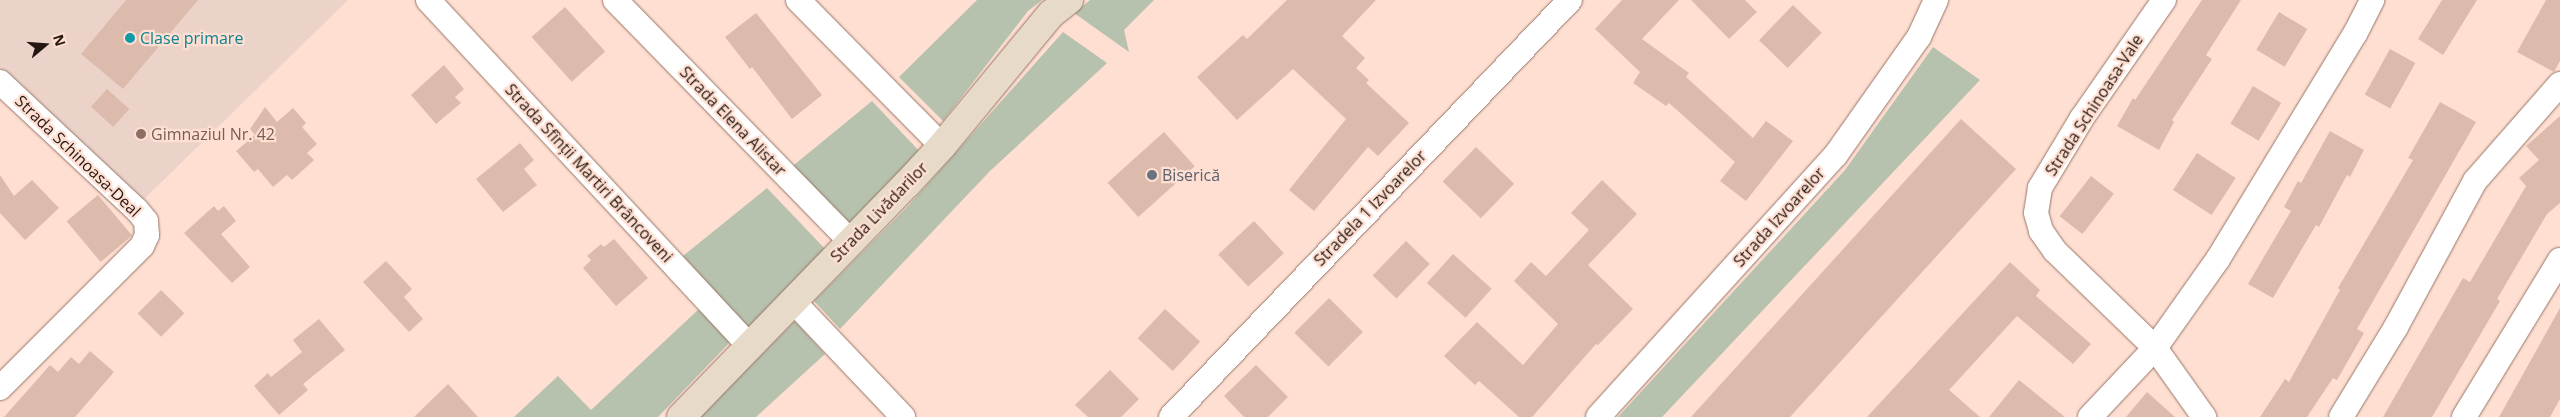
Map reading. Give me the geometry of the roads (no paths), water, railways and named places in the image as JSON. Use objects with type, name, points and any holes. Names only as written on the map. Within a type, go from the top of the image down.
[{"type":"street","name":"Strada Sfînții Martiri Brâncoveni","points":[[428,0],[749,346]]},
{"type":"street","name":"Strada Elena Alistar","points":[[615,0],[851,242]]},
{"type":"street","points":[[798,0],[942,146]]},
{"type":"street","name":"Strada Livădarilor","points":[[681,417],[942,146],[1051,14],[1069,0]]},
{"type":"street","name":"Stradela 1 Izvoarelor","points":[[1171,417],[1570,0]]},
{"type":"street","name":"Strada Izvoarelor","points":[[1598,417],[1835,156],[1919,37],[1936,0]]},
{"type":"street","name":"Strada Schinoasa-Vale","points":[[2164,0],[2082,118],[2040,188],[2036,213],[2041,230],[2055,250],[2155,348],[2204,417]]},
{"type":"street","points":[[2090,417],[2155,348],[2218,259],[2355,34],[2372,0]]},
{"type":"street","name":"Strada Schinoasa-Deal","points":[[0,82],[137,210],[146,221],[147,235],[142,246],[0,388]]},
{"type":"street","points":[[2341,417],[2396,327],[2475,181],[2560,84]]},
{"type":"street","points":[[2464,417],[2560,260]]},
{"type":"street","points":[[793,301],[903,417]]},
{"type":"place","name":"Clase primare","points":[[130,38]]},
{"type":"place","name":"Gimnaziul Nr. 42","points":[[141,134]]},
{"type":"place","name":"Biserică","points":[[1152,175]]}]
